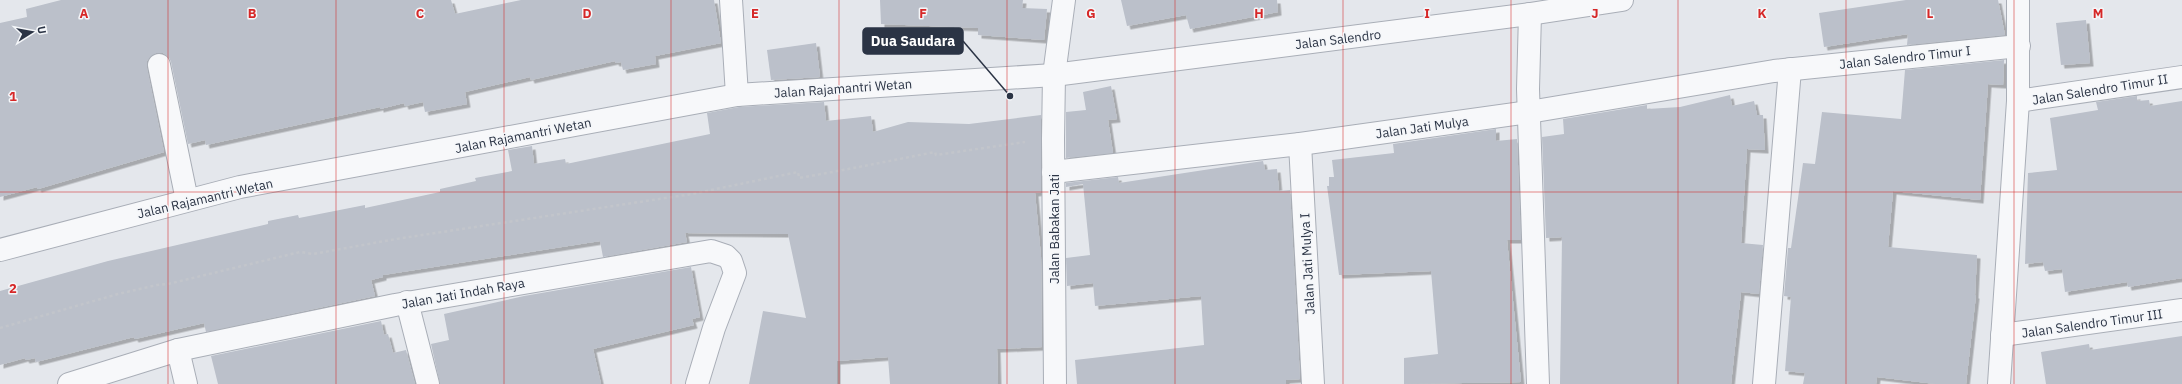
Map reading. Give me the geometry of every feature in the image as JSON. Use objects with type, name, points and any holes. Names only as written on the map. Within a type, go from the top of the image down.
[{"type":"street","points":[[731,0],[737,95]]},
{"type":"street","name":"Jalan Babakan Jati","points":[[1055,384],[1053,172],[1054,75],[1064,0]]},
{"type":"street","name":"Jalan Salendro","points":[[1054,75],[1530,14],[1622,0]]},
{"type":"street","points":[[1999,384],[2018,101],[2018,0]]},
{"type":"street","points":[[1530,14],[1529,112],[1538,384]]},
{"type":"street","name":"Jalan Salendro Timur I","points":[[1790,69],[2019,46]]},
{"type":"street","points":[[159,65],[187,200]]},
{"type":"street","points":[[1764,384],[1790,69]]},
{"type":"street","name":"Jalan Jati Mulya","points":[[1053,172],[1300,144],[1529,112],[1790,69]]},
{"type":"street","name":"Jalan Rajamantri Wetan","points":[[0,250],[187,200],[247,186],[737,95],[1054,75]]},
{"type":"street","name":"Jalan Salendro Timur II","points":[[2018,101],[2182,77]]},
{"type":"street","name":"Jalan Jati Mulya I","points":[[1300,144],[1313,384]]},
{"type":"street","name":"Jalan Jati Indah Raya","points":[[69,384],[178,350],[408,302],[704,252],[718,252],[726,256],[731,261],[735,273],[714,328],[697,384]]},
{"type":"street","points":[[408,302],[428,384]]},
{"type":"street","name":"Jalan Salendro Timur III","points":[[2002,335],[2182,310]]},
{"type":"street","points":[[178,350],[186,384]]},
{"type":"path","points":[[0,328],[118,294],[168,284],[300,252],[313,254],[396,239],[692,194],[798,172],[799,178],[861,168],[886,161],[935,152],[936,155],[1053,137]]},
{"type":"building","points":[[61,0],[451,0],[455,14],[521,0],[714,0],[721,43],[655,56],[656,64],[623,70],[621,62],[616,63],[615,61],[531,80],[530,77],[465,92],[467,104],[425,112],[423,102],[405,106],[404,103],[206,145],[205,140],[188,144],[171,62],[169,57],[163,53],[156,53],[147,61],[147,68],[164,152],[38,189],[37,187],[0,197],[0,23],[27,17],[26,9]]},
{"type":"building","points":[[880,0],[1023,0],[1022,8],[1047,9],[1044,40],[978,35],[978,28],[881,24]]},
{"type":"building","points":[[1121,0],[1277,0],[1278,12],[1190,29],[1186,15],[1127,26]]},
{"type":"building","points":[[1906,0],[1998,0],[2005,35],[1907,45],[1908,34],[1824,47],[1819,13]]},
{"type":"building","points":[[2086,20],[2090,63],[2061,65],[2056,23]]},
{"type":"building","points":[[816,43],[820,77],[771,80],[767,50]]},
{"type":"building","points":[[2004,60],[2003,85],[1988,84],[1980,200],[1893,191],[1888,247],[1977,255],[1976,295],[1966,384],[1936,384],[1877,377],[1876,384],[1803,384],[1805,373],[1785,371],[1791,297],[1784,296],[1788,248],[1791,248],[1803,163],[1815,164],[1822,112],[1901,119],[1905,70]]},
{"type":"building","points":[[1111,86],[1117,119],[1108,120],[1113,153],[1066,158],[1066,112],[1086,110],[1083,92]]},
{"type":"building","points":[[1730,95],[1732,106],[1754,101],[1757,115],[1763,115],[1765,150],[1747,149],[1741,243],[1763,245],[1759,294],[1741,292],[1731,384],[1560,384],[1562,237],[1546,238],[1542,137],[1564,134],[1563,119],[1647,105],[1647,109],[1680,107]]},
{"type":"building","points":[[2137,96],[2137,101],[2149,100],[2150,106],[2182,101],[2182,278],[2128,287],[2127,282],[2065,292],[2062,269],[2045,271],[2043,262],[2025,264],[2028,173],[2057,170],[2050,118],[2098,110],[2096,102]]},
{"type":"building","points":[[824,102],[826,121],[871,116],[873,132],[908,122],[969,124],[1041,115],[1041,192],[1035,193],[1041,257],[1042,347],[997,349],[998,384],[890,384],[888,357],[837,361],[837,384],[749,384],[763,311],[806,318],[788,234],[685,233],[687,242],[603,257],[600,241],[383,275],[383,277],[371,280],[375,296],[206,332],[204,323],[135,339],[134,337],[36,362],[35,358],[26,360],[25,358],[0,365],[0,291],[108,261],[268,224],[268,221],[298,215],[299,218],[365,205],[365,208],[440,192],[440,189],[476,181],[475,178],[512,171],[508,150],[532,146],[534,164],[565,159],[566,164],[710,134],[707,113],[739,107]]},
{"type":"building","points":[[1496,129],[1496,141],[1517,139],[1521,240],[1507,240],[1521,382],[1404,384],[1404,358],[1438,354],[1431,271],[1339,275],[1327,186],[1329,186],[1329,177],[1334,177],[1332,160],[1394,153],[1393,144]]},
{"type":"building","points":[[1263,161],[1265,170],[1277,169],[1279,191],[1290,190],[1300,379],[1286,380],[1286,384],[1077,384],[1075,360],[1204,345],[1201,296],[1095,306],[1093,283],[1067,286],[1066,258],[1090,255],[1083,184],[1066,187],[1066,183],[1118,177],[1119,183]]},
{"type":"building","points":[[691,267],[700,317],[692,319],[694,325],[593,349],[601,384],[440,384],[431,344],[449,340],[444,314],[524,296]]},
{"type":"building","points":[[381,321],[384,335],[388,334],[393,353],[406,350],[415,384],[218,384],[211,356]]},
{"type":"building","points":[[2182,336],[2182,384],[2046,384],[2041,352],[2089,344],[2090,350]]},
{"type":"place","name":"Dua Saudara","points":[[1010,96]]}]
